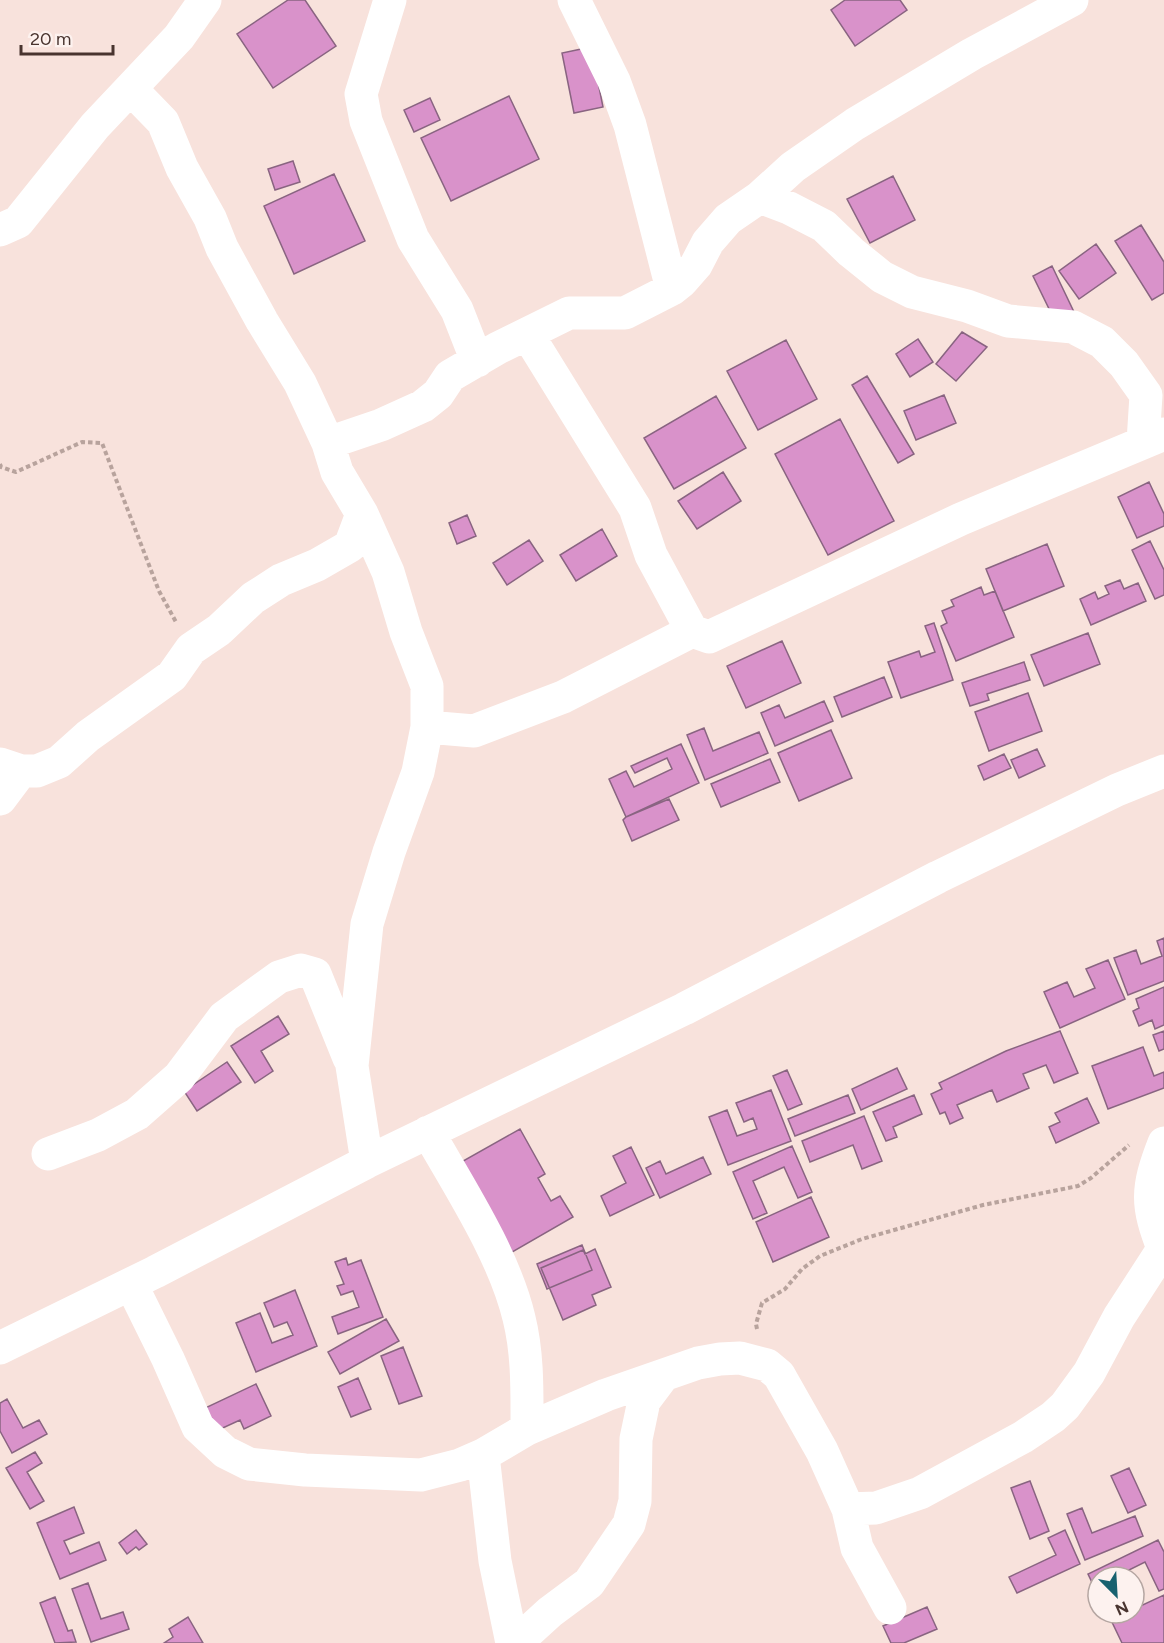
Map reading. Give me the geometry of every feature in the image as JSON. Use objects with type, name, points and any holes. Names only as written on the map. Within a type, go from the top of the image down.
[{"type":"street","points":[[0,230],[18,222],[95,126],[179,38],[204,0]]},
{"type":"street","points":[[390,0],[365,76],[361,94],[362,105],[366,121],[413,238],[457,310],[477,361]]},
{"type":"street","points":[[574,0],[614,81],[630,125],[672,289]]},
{"type":"street","points":[[328,443],[381,425],[423,406],[438,394],[450,376],[569,313],[625,313],[672,289],[696,265],[708,242],[728,219],[760,197],[793,167],[855,124],[972,54],[1072,0]]},
{"type":"street","points":[[131,89],[163,122],[182,168],[210,218],[222,248],[300,384],[328,443],[337,472],[362,514],[388,572],[406,632],[427,686],[427,727],[418,772],[389,852],[367,924],[352,1066]]},
{"type":"street","points":[[528,335],[635,508],[651,555],[692,631],[709,637],[970,515],[1154,438],[1146,395],[1124,364],[1102,342],[1073,327],[1008,321],[967,306],[912,292],[882,277],[824,226],[789,208],[760,197]]},
{"type":"street","points":[[0,799],[10,768],[37,771],[59,762],[88,736],[172,676],[191,649],[219,630],[253,598],[281,580],[317,565],[350,546],[362,514]]},
{"type":"street","points":[[427,727],[474,731],[563,697],[692,631]]},
{"type":"street","points":[[0,1348],[131,1284],[367,1162],[684,1008],[938,877],[1117,790],[1164,771]]},
{"type":"street","points":[[48,1154],[98,1135],[137,1114],[179,1077],[224,1017],[279,977],[301,970],[315,974],[352,1066],[367,1162]]},
{"type":"street","points":[[428,1132],[479,1223],[508,1283],[519,1318],[525,1349],[527,1429]]},
{"type":"street","points":[[848,1509],[876,1508],[920,1493],[1023,1437],[1065,1406],[1083,1382],[1119,1317],[1164,1250],[1152,1217],[1149,1200],[1148,1142]]},
{"type":"street","points":[[131,1284],[198,1427],[225,1452],[249,1464],[305,1470],[421,1475],[460,1465],[483,1455],[527,1429],[606,1395],[698,1363],[740,1358],[767,1365],[779,1375],[822,1451],[848,1509],[857,1548],[890,1608]]},
{"type":"street","points":[[483,1455],[495,1561],[514,1643],[589,1583],[629,1524],[635,1501],[636,1439],[644,1401],[662,1377]]},
{"type":"path","points":[[0,464],[16,472],[82,442],[102,443],[159,591],[191,649]]},
{"type":"path","points":[[767,1365],[756,1324],[762,1304],[785,1289],[802,1269],[819,1256],[862,1239],[983,1204],[1078,1186],[1148,1142]]},
{"type":"building","points":[[288,0],[305,0],[336,46],[273,88],[237,34]]},
{"type":"building","points":[[845,0],[900,0],[907,10],[855,46],[831,10]]},
{"type":"building","points":[[591,47],[603,107],[574,113],[562,53]]},
{"type":"building","points":[[509,96],[539,159],[451,201],[421,138]]},
{"type":"building","points":[[430,98],[440,120],[414,132],[404,110]]},
{"type":"building","points":[[293,161],[300,182],[275,190],[268,169]]},
{"type":"building","points":[[334,174],[365,241],[294,274],[264,206]]},
{"type":"building","points":[[893,176],[915,220],[870,243],[847,199]]},
{"type":"building","points":[[1141,225],[1164,262],[1164,293],[1152,300],[1115,241]]},
{"type":"building","points":[[1096,244],[1116,273],[1079,299],[1059,271]]},
{"type":"building","points":[[1052,266],[1074,312],[1055,321],[1033,276]]},
{"type":"building","points":[[962,332],[987,347],[956,381],[936,364]]},
{"type":"building","points":[[918,339],[933,362],[910,377],[896,354]]},
{"type":"building","points":[[786,340],[817,399],[758,430],[727,371]]},
{"type":"building","points":[[867,376],[914,454],[898,463],[852,385]]},
{"type":"building","points":[[944,395],[956,423],[916,440],[904,411]]},
{"type":"building","points":[[716,396],[746,448],[674,489],[644,438]]},
{"type":"building","points":[[840,419],[894,521],[828,555],[775,454]]},
{"type":"building","points":[[723,472],[741,501],[697,529],[678,501]]},
{"type":"building","points":[[1149,482],[1164,514],[1164,526],[1137,538],[1118,497]]},
{"type":"building","points":[[467,515],[476,536],[457,544],[449,523]]},
{"type":"building","points":[[602,529],[617,556],[576,581],[560,555]]},
{"type":"building","points":[[529,540],[543,561],[507,585],[493,563]]},
{"type":"building","points":[[1150,541],[1164,570],[1164,595],[1155,599],[1132,550]]},
{"type":"building","points":[[1047,544],[1064,586],[1003,611],[986,569]]},
{"type":"building","points":[[1120,580],[1124,589],[1138,583],[1146,601],[1091,625],[1080,599],[1095,592],[1098,599],[1109,594],[1105,586]]},
{"type":"building","points":[[981,587],[984,595],[995,591],[1014,637],[956,661],[941,626],[947,623],[942,611],[954,606],[951,600]]},
{"type":"building","points":[[934,623],[953,680],[901,698],[888,662],[919,651],[921,657],[935,652],[925,626]]},
{"type":"building","points":[[1088,633],[1100,664],[1044,686],[1031,655]]},
{"type":"building","points":[[782,641],[801,683],[746,708],[727,666]]},
{"type":"building","points":[[1024,662],[1030,680],[987,694],[989,700],[970,706],[962,683]]},
{"type":"building","points":[[884,677],[892,697],[842,717],[834,697]]},
{"type":"building","points":[[1028,693],[1042,731],[989,751],[975,712]]},
{"type":"building","points":[[824,701],[833,721],[775,746],[761,713],[779,705],[785,718]]},
{"type":"building","points":[[704,728],[713,751],[759,732],[768,753],[705,780],[687,735]]},
{"type":"building","points":[[831,730],[852,778],[799,801],[778,753]]},
{"type":"building","points":[[681,744],[699,783],[626,817],[609,779],[626,771],[634,787],[672,769],[667,758],[635,773],[631,766]]},
{"type":"building","points":[[1037,749],[1045,766],[1019,778],[1011,760]]},
{"type":"building","points":[[1004,754],[1011,768],[984,780],[978,766]]},
{"type":"building","points":[[770,759],[780,782],[721,807],[711,784]]},
{"type":"building","points":[[669,799],[679,820],[632,841],[623,820]]},
{"type":"building","points":[[1164,938],[1164,981],[1128,995],[1114,958],[1136,950],[1141,964],[1162,956],[1157,941]]},
{"type":"building","points":[[1108,960],[1125,999],[1060,1028],[1044,992],[1067,982],[1074,997],[1095,988],[1086,969]]},
{"type":"building","points":[[1164,987],[1164,1025],[1155,1029],[1152,1020],[1139,1026],[1133,1011],[1139,1008],[1136,999]]},
{"type":"building","points":[[278,1016],[289,1034],[261,1051],[273,1071],[255,1083],[231,1046]]},
{"type":"building","points":[[1060,1031],[1078,1073],[1054,1083],[1046,1065],[1023,1074],[1029,1088],[997,1102],[992,1090],[957,1105],[963,1118],[950,1124],[945,1112],[940,1114],[931,1094],[942,1089],[939,1083],[1006,1051]]},
{"type":"building","points":[[1164,1031],[1164,1049],[1159,1051],[1153,1035]]},
{"type":"building","points":[[1143,1047],[1154,1076],[1164,1072],[1164,1088],[1108,1109],[1092,1066]]},
{"type":"building","points":[[227,1062],[241,1082],[197,1111],[184,1091]]},
{"type":"building","points":[[897,1068],[907,1089],[861,1110],[852,1089]]},
{"type":"building","points":[[787,1070],[802,1104],[788,1110],[773,1076]]},
{"type":"building","points":[[771,1090],[791,1141],[728,1165],[709,1117],[727,1110],[737,1136],[757,1129],[753,1118],[744,1122],[736,1103]]},
{"type":"building","points":[[848,1095],[855,1113],[795,1136],[788,1119]]},
{"type":"building","points":[[914,1095],[922,1114],[893,1127],[897,1137],[886,1141],[873,1112]]},
{"type":"building","points":[[1087,1098],[1099,1123],[1056,1143],[1049,1127],[1060,1122],[1055,1113]]},
{"type":"building","points":[[864,1116],[882,1161],[862,1169],[853,1145],[810,1162],[802,1141]]},
{"type":"building","points":[[520,1129],[545,1174],[538,1178],[551,1201],[560,1196],[573,1217],[507,1255],[456,1165]]},
{"type":"building","points":[[792,1146],[812,1192],[798,1198],[784,1167],[753,1181],[767,1213],[753,1219],[733,1172]]},
{"type":"building","points":[[631,1147],[654,1195],[610,1216],[601,1196],[626,1183],[613,1156]]},
{"type":"building","points":[[703,1157],[711,1174],[660,1198],[646,1168],[660,1161],[666,1174]]},
{"type":"building","points":[[811,1197],[829,1237],[773,1262],[756,1222]]},
{"type":"building","points":[[582,1245],[592,1270],[547,1289],[537,1264]]},
{"type":"building","points":[[595,1249],[611,1287],[592,1295],[596,1305],[563,1320],[541,1268],[583,1250],[585,1254]]},
{"type":"building","points":[[346,1258],[348,1265],[361,1260],[383,1317],[338,1334],[332,1317],[359,1307],[353,1291],[341,1295],[337,1286],[344,1284],[335,1262]]},
{"type":"building","points":[[295,1290],[317,1346],[256,1372],[236,1323],[260,1313],[272,1343],[293,1335],[287,1322],[274,1327],[264,1303]]},
{"type":"building","points":[[386,1319],[399,1341],[340,1374],[328,1352]]},
{"type":"building","points":[[403,1347],[422,1396],[399,1404],[381,1356]]},
{"type":"building","points":[[358,1378],[371,1409],[351,1417],[338,1387]]},
{"type":"building","points":[[256,1384],[271,1416],[244,1429],[240,1420],[214,1432],[203,1409]]},
{"type":"building","points":[[7,1399],[23,1428],[39,1420],[47,1434],[12,1453],[0,1431],[0,1403]]},
{"type":"building","points":[[35,1452],[42,1463],[27,1472],[44,1501],[30,1509],[6,1468]]},
{"type":"building","points":[[1129,1468],[1146,1505],[1128,1513],[1111,1476]]},
{"type":"building","points":[[1030,1481],[1049,1531],[1030,1539],[1011,1488]]},
{"type":"building","points":[[74,1507],[84,1533],[64,1541],[70,1554],[99,1542],[106,1560],[60,1579],[37,1523]]},
{"type":"building","points":[[1082,1508],[1092,1533],[1135,1516],[1143,1536],[1085,1560],[1067,1514]]},
{"type":"building","points":[[136,1530],[147,1544],[139,1550],[136,1547],[127,1554],[119,1543]]},
{"type":"building","points":[[1065,1530],[1080,1564],[1017,1593],[1009,1577],[1056,1555],[1048,1538]]},
{"type":"building","points":[[1158,1540],[1164,1552],[1164,1589],[1159,1591],[1145,1562],[1139,1565],[1107,1565]]},
{"type":"building","points":[[88,1583],[101,1619],[123,1612],[129,1629],[91,1642],[72,1589]]},
{"type":"building","points":[[1164,1595],[1164,1643],[1122,1643],[1113,1625],[1146,1625],[1146,1603]]},
{"type":"building","points":[[55,1597],[68,1631],[72,1630],[76,1642],[55,1643],[40,1603]]},
{"type":"building","points":[[927,1607],[937,1629],[904,1643],[891,1643],[883,1626]]},
{"type":"building","points":[[188,1617],[203,1643],[164,1643],[173,1637],[169,1629]]}]
